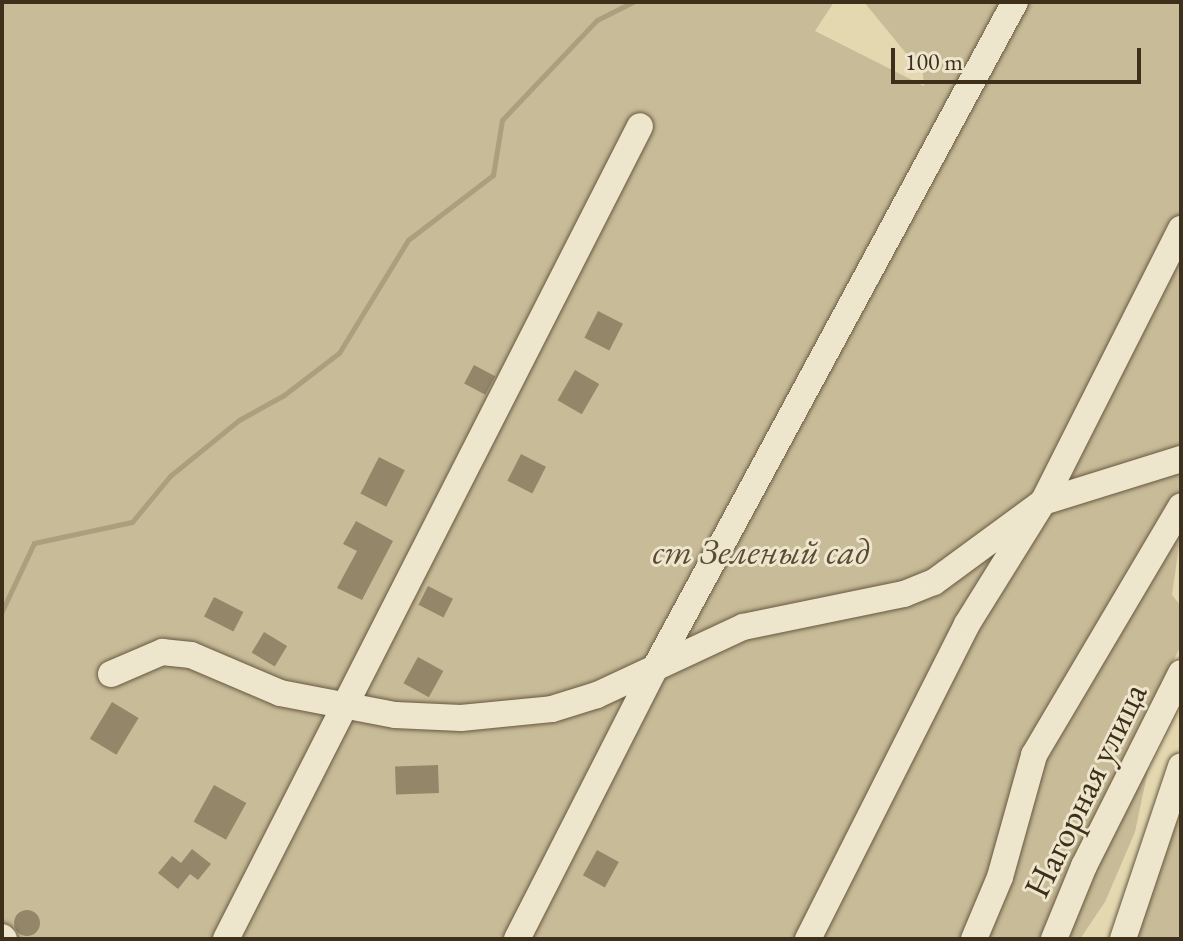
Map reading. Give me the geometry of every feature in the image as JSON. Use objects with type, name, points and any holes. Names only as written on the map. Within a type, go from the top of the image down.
[{"type":"street","points":[[517,939],[655,668],[1015,2]]},
{"type":"street","points":[[226,939],[640,126]]},
{"type":"street","points":[[808,939],[967,624],[1043,502],[1181,229]]},
{"type":"street","points":[[111,674],[162,652],[191,655],[280,693],[395,715],[461,718],[552,709],[655,668],[743,627],[904,594],[934,582],[1043,502],[1181,459]]},
{"type":"street","points":[[974,939],[1000,877],[1034,755],[1181,506]]},
{"type":"street","name":"Нагорная улица","points":[[1054,939],[1084,866],[1181,673]]},
{"type":"street","points":[[1123,939],[1181,767]]},
{"type":"green space","name":"ст Зеленый сад","points":[[2,2],[834,2],[815,31],[924,86],[923,74],[864,2],[1181,2],[1181,532],[1172,595],[1181,606],[1181,645],[1169,670],[1135,832],[1105,902],[1080,939],[2,939]]},
{"type":"green space","points":[[1181,810],[1181,939],[1136,939]]},
{"type":"building","points":[[598,311],[623,324],[609,350],[584,338]]},
{"type":"building","points":[[474,365],[495,376],[485,395],[464,384]]},
{"type":"building","points":[[575,370],[599,384],[582,414],[558,400]]},
{"type":"building","points":[[521,454],[546,467],[532,493],[507,481]]},
{"type":"building","points":[[379,457],[405,470],[386,507],[360,494]]},
{"type":"building","points":[[356,521],[393,541],[362,600],[337,588],[357,551],[343,544]]},
{"type":"building","points":[[428,586],[453,599],[443,617],[418,605]]},
{"type":"building","points":[[214,597],[243,612],[233,632],[204,617]]},
{"type":"building","points":[[264,632],[287,646],[275,666],[252,653]]},
{"type":"building","points":[[418,657],[443,671],[429,697],[403,683]]},
{"type":"building","points":[[112,702],[139,718],[116,755],[90,739]]},
{"type":"building","points":[[438,765],[439,793],[396,794],[395,767]]},
{"type":"building","points":[[214,785],[246,803],[226,840],[194,822]]},
{"type":"building","points":[[192,849],[211,864],[198,880],[190,874],[178,889],[158,873],[172,856],[181,863]]},
{"type":"building","points":[[597,850],[619,862],[605,887],[583,875]]},
{"type":"building","points":[[27,910],[36,914],[40,923],[36,932],[27,936],[18,932],[14,923],[18,914]]},
{"type":"waterway","points":[[2,611],[34,543],[132,522],[170,476],[239,420],[284,395],[339,353],[408,240],[493,175],[502,120],[597,20],[633,2]]}]
